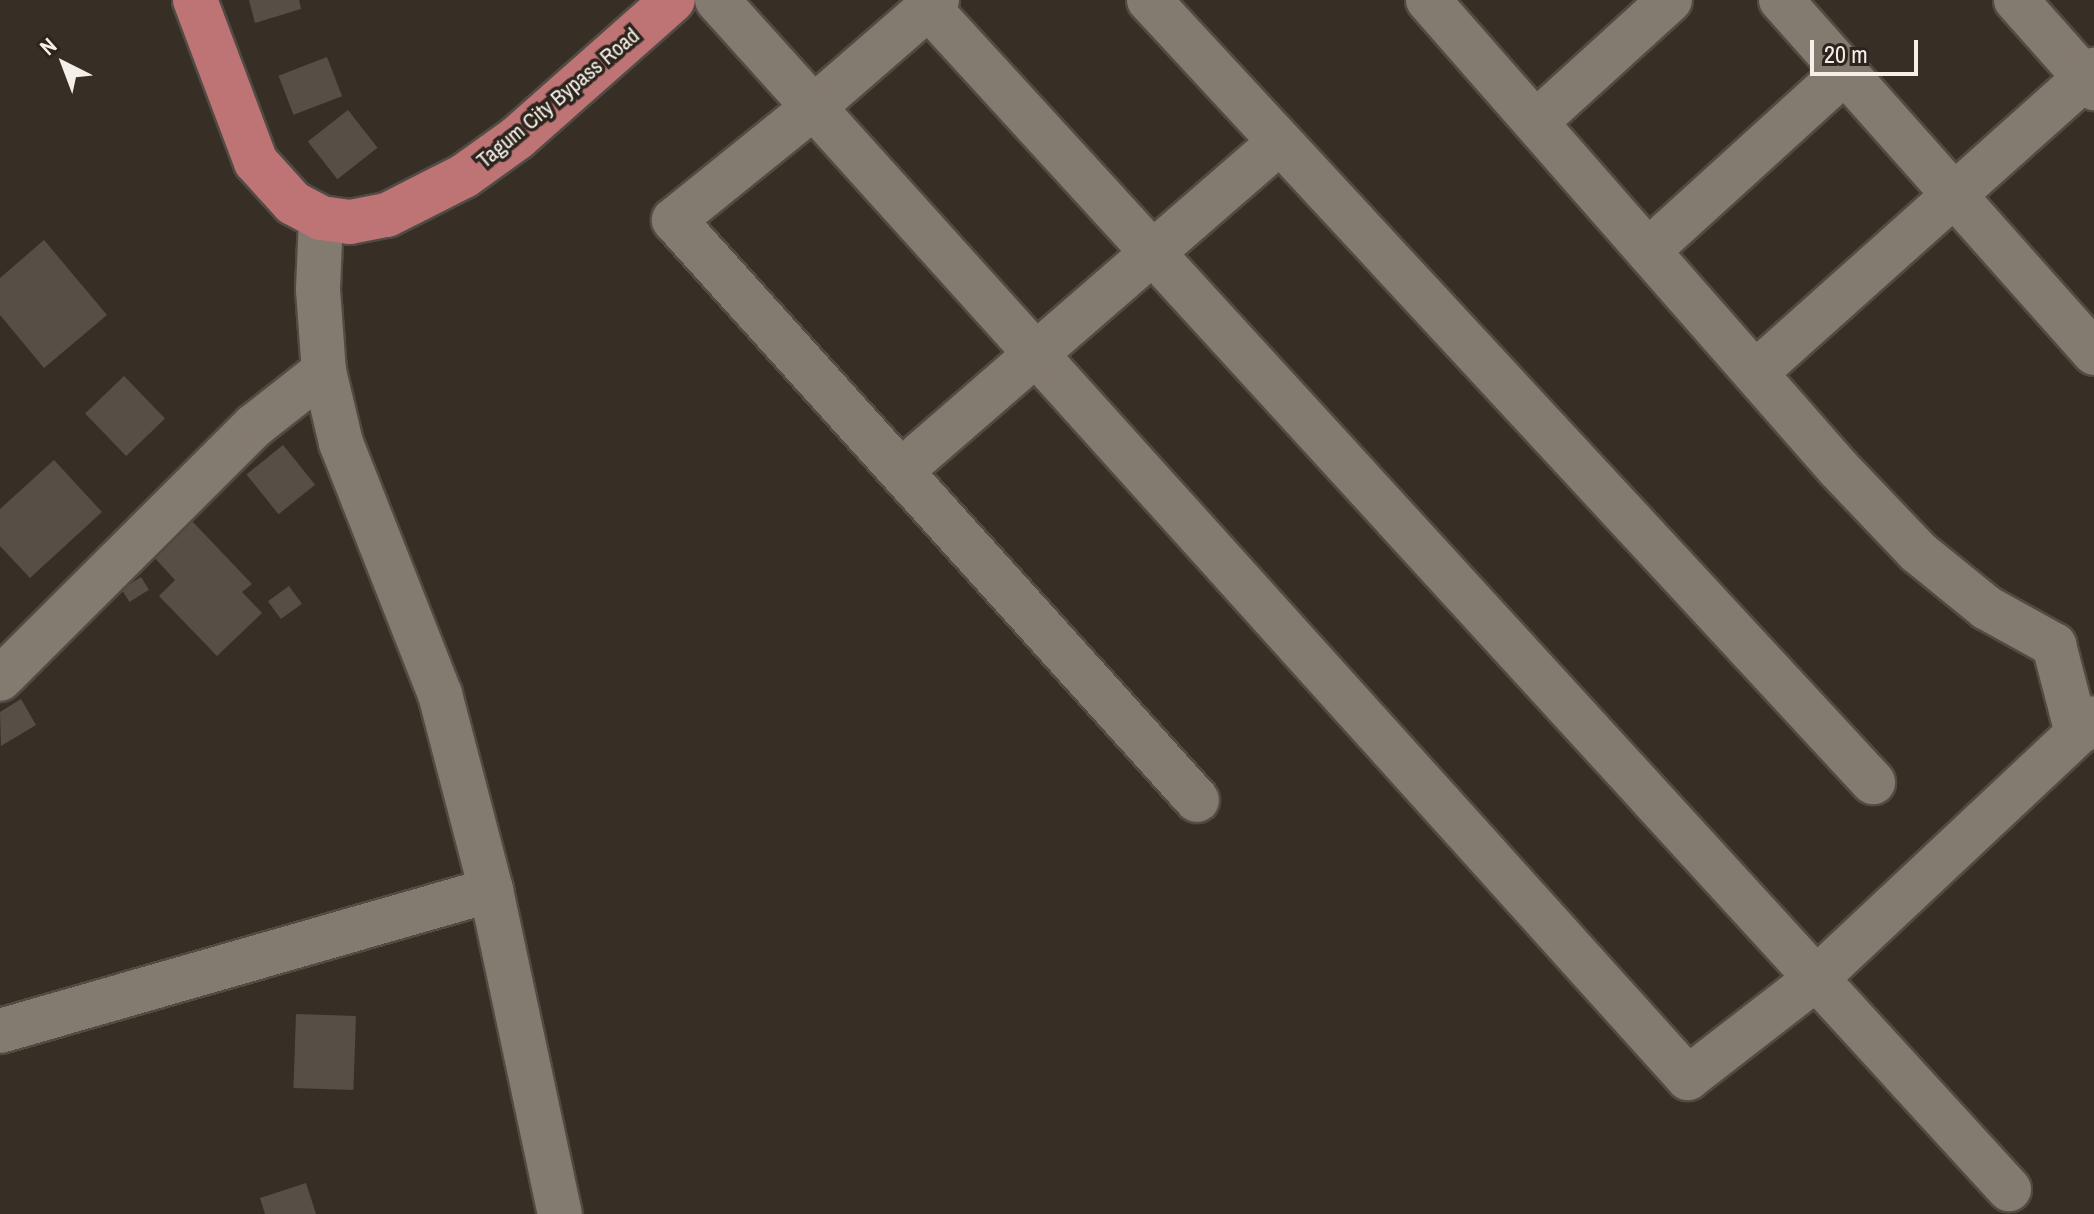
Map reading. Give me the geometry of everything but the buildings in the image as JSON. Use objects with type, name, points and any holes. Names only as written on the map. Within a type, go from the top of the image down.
[{"type":"main road","name":"Tagum City Bypass Road","points":[[195,0],[256,162],[293,203],[321,218],[350,222],[387,215],[464,176],[517,138],[673,0]]},
{"type":"street","points":[[717,0],[1688,1078],[1818,977],[2088,725],[2054,645],[1987,608],[1918,552],[1755,373],[1428,0]]},
{"type":"street","points":[[1149,0],[1873,782]]},
{"type":"street","points":[[1536,122],[1670,0]]},
{"type":"street","points":[[1781,0],[2094,353]]},
{"type":"street","points":[[1755,373],[1954,195],[2091,79],[2016,0]]},
{"type":"street","points":[[1197,800],[674,220],[814,107],[933,4],[2009,1189]]},
{"type":"street","points":[[1648,251],[1845,72]]},
{"type":"street","points":[[901,471],[1280,142]]},
{"type":"street","points":[[321,218],[318,331],[341,443],[440,694],[491,890],[560,1214]]},
{"type":"street","points":[[0,679],[254,426],[324,371]]},
{"type":"street","points":[[0,1031],[491,890]]}]
